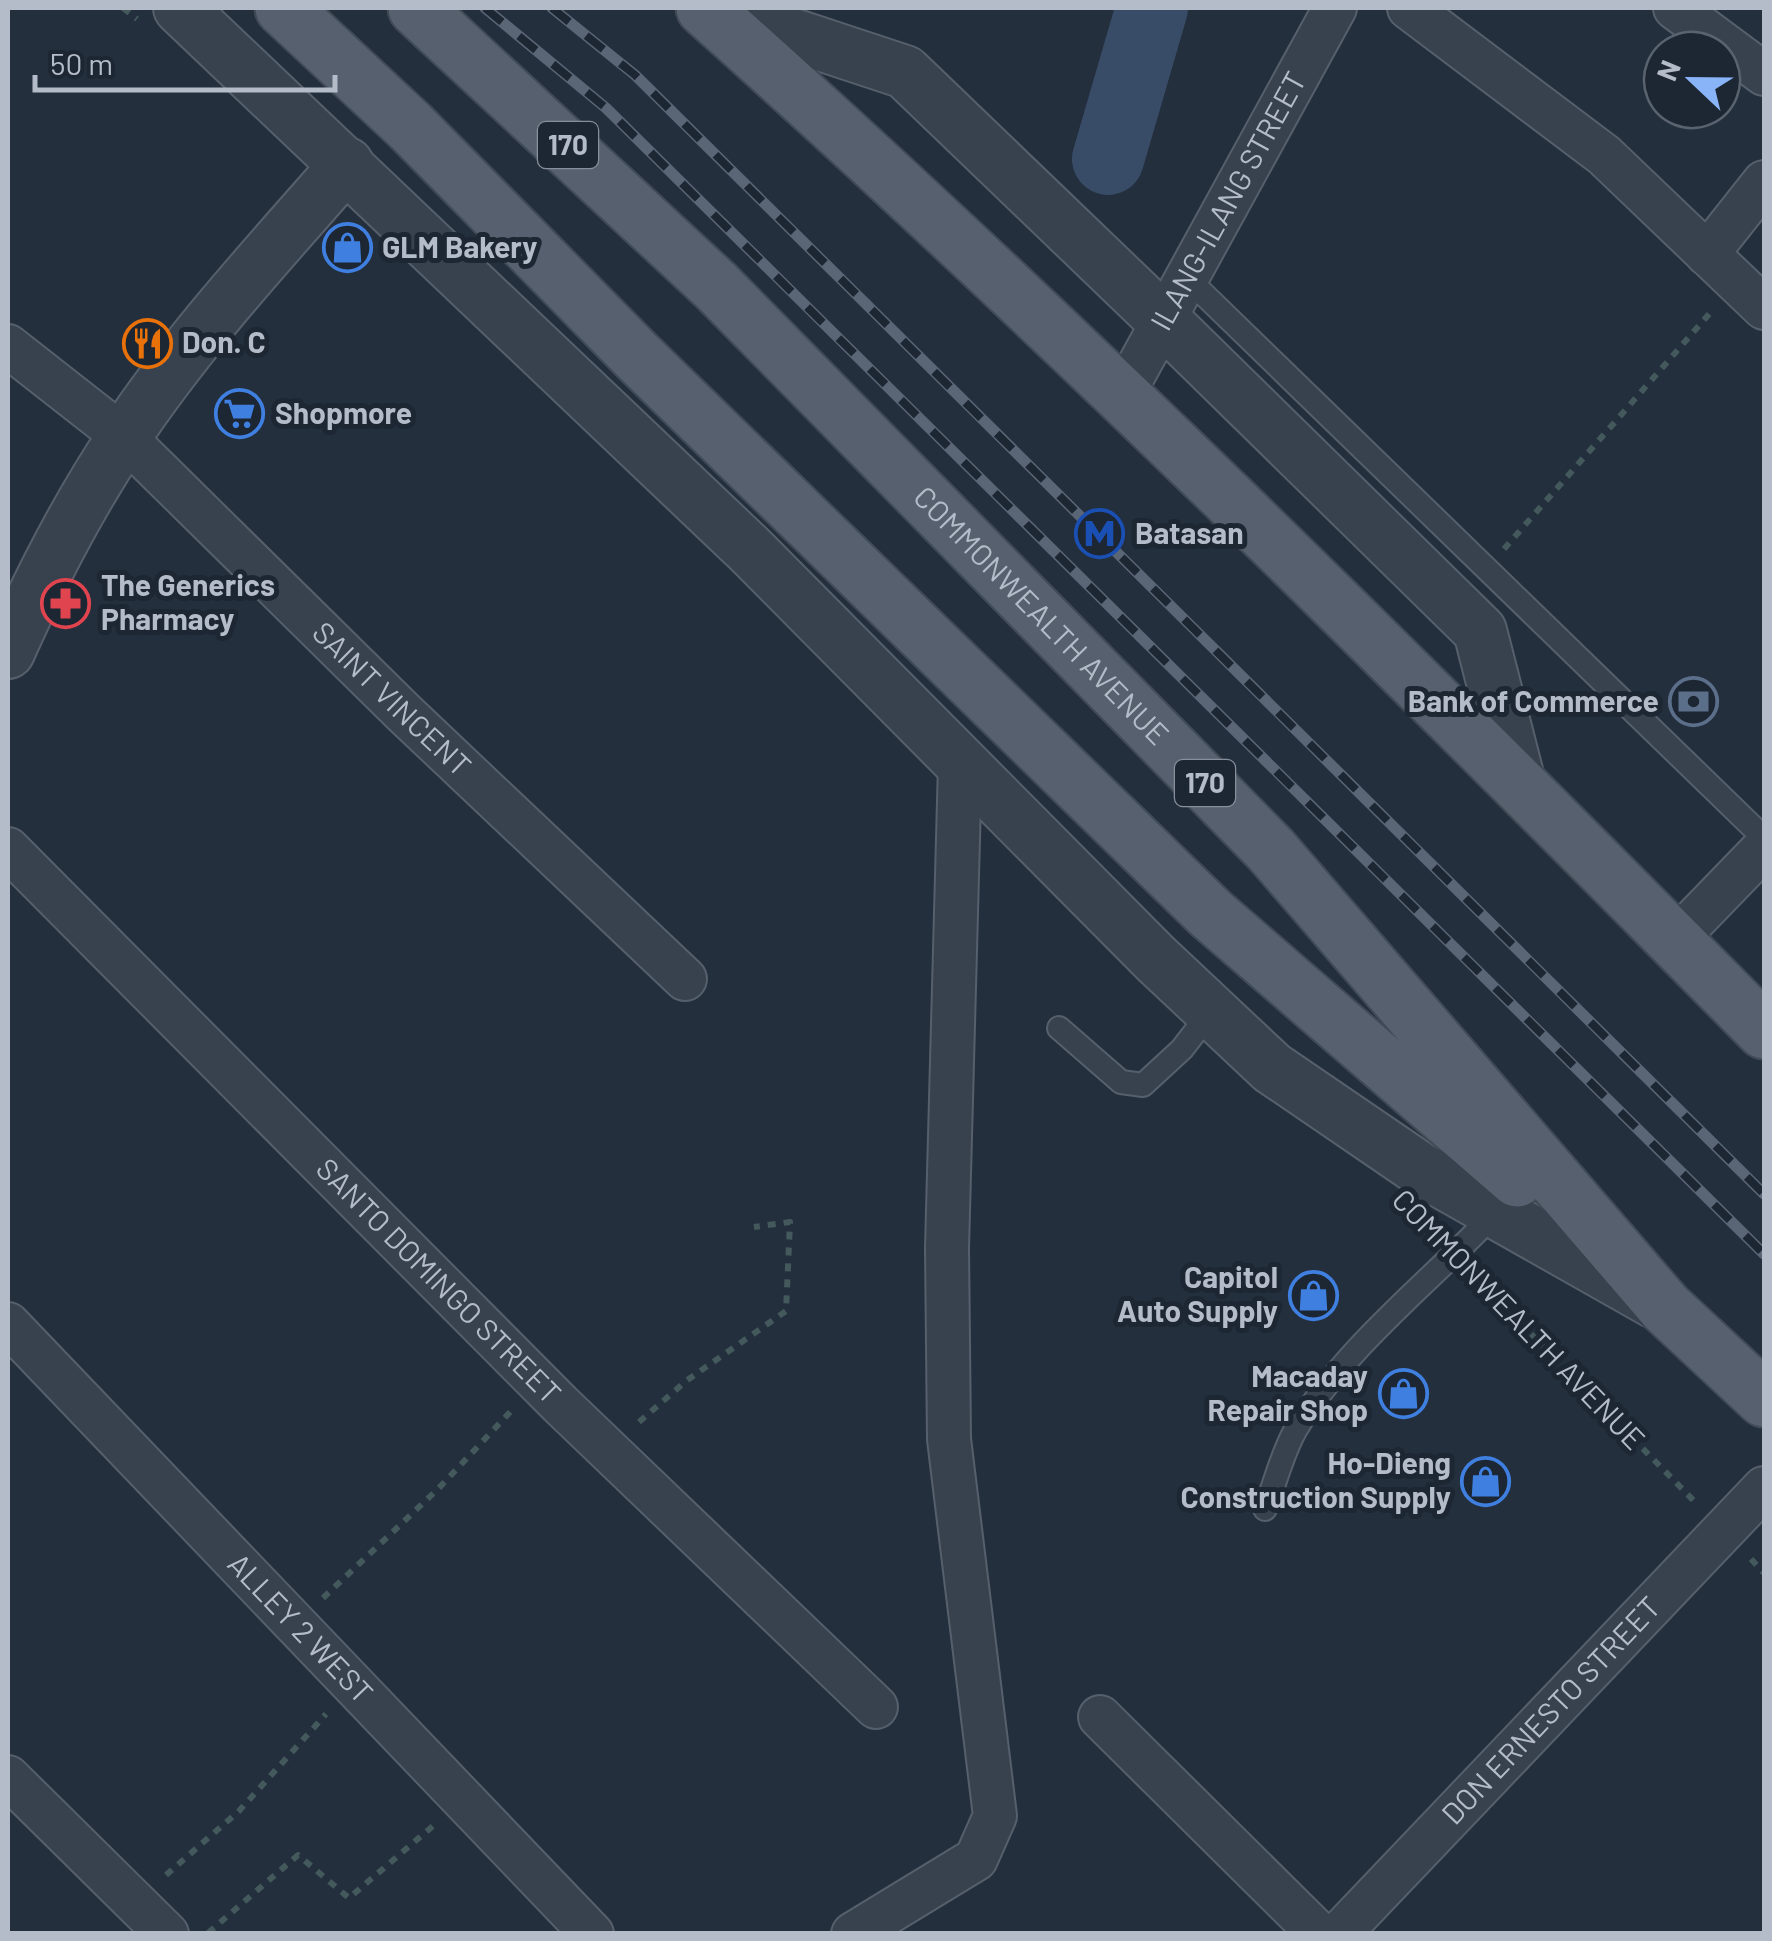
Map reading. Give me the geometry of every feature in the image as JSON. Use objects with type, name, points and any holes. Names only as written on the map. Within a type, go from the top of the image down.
[{"type":"main road","points":[[283,8],[410,126],[636,355],[1210,913],[1665,1308]]},
{"type":"main road","name":"COMMONWEALTH AVENUE","points":[[416,8],[716,286],[1270,850],[1665,1308],[1764,1399]]},
{"type":"main road","points":[[708,8],[1122,396],[1519,782],[1764,1032]]},
{"type":"street","name":"COMMONWEALTH AVENUE","points":[[180,8],[751,551],[960,764],[1272,1068],[1420,1169],[1665,1308]]},
{"type":"street","points":[[708,8],[905,72],[1175,299],[1386,505],[1480,632],[1519,782]]},
{"type":"street","name":"ILANG-ILANG STREET","points":[[1122,396],[1335,8]]},
{"type":"street","points":[[1409,8],[1604,156],[1736,281],[1764,182]]},
{"type":"street","points":[[1675,8],[1764,74]]},
{"type":"street","points":[[8,652],[34,593],[124,437],[232,295],[348,164]]},
{"type":"street","name":"SAINT VINCENT","points":[[8,346],[124,437],[404,714],[685,978]]},
{"type":"street","points":[[853,1934],[976,1859],[995,1816],[948,1439],[947,1248],[960,764]]},
{"type":"street","points":[[1674,940],[1764,848]]},
{"type":"street","name":"SANTO DOMINGO STREET","points":[[8,850],[538,1382],[876,1707]]},
{"type":"street","name":"ALLEY 2 WEST","points":[[8,1324],[354,1682],[461,1802],[592,1934]]},
{"type":"street","name":"DON ERNESTO STREET","points":[[1338,1934],[1764,1488]]},
{"type":"street","points":[[1100,1717],[1319,1934]]},
{"type":"street","points":[[8,1777],[167,1934]]},
{"type":"lane","points":[[1386,505],[1487,568],[1764,838]]},
{"type":"lane","points":[[1059,1028],[1122,1082],[1142,1085],[1182,1049],[1212,1010]]},
{"type":"lane","points":[[1266,1509],[1294,1432],[1333,1379],[1392,1314],[1496,1212]]},
{"type":"path","points":[[1487,568],[1736,281]]},
{"type":"path","points":[[608,1450],[686,1380],[786,1310],[790,1222],[754,1227]]},
{"type":"path","name":"COMMONWEALTH AVENUE","points":[[1455,1255],[1764,1573]]},
{"type":"path","points":[[296,1624],[438,1489],[538,1382]]},
{"type":"path","points":[[135,1902],[240,1811],[354,1682]]},
{"type":"path","points":[[207,1934],[298,1855],[350,1898],[461,1802]]},
{"type":"waterway","points":[[1108,159],[1152,8]]},
{"type":"railway","points":[[485,8],[606,108],[1764,1254]]},
{"type":"railway","points":[[552,8],[635,75],[1764,1194]]},
{"type":"place","name":"GLM Bakery","points":[[347,248]]},
{"type":"place","name":"Don. C","points":[[147,343]]},
{"type":"place","name":"Shopmore","points":[[240,414]]},
{"type":"place","name":"Batasan","points":[[1100,534]]},
{"type":"place","name":"The Generics Pharmacy","points":[[66,603]]},
{"type":"place","name":"Bank of Commerce","points":[[1694,702]]},
{"type":"place","name":"Capitol Auto Supply","points":[[1313,1295]]},
{"type":"place","name":"Macaday Repair Shop","points":[[1403,1394]]},
{"type":"place","name":"Ho-Dieng Construction Supply","points":[[1486,1481]]}]
